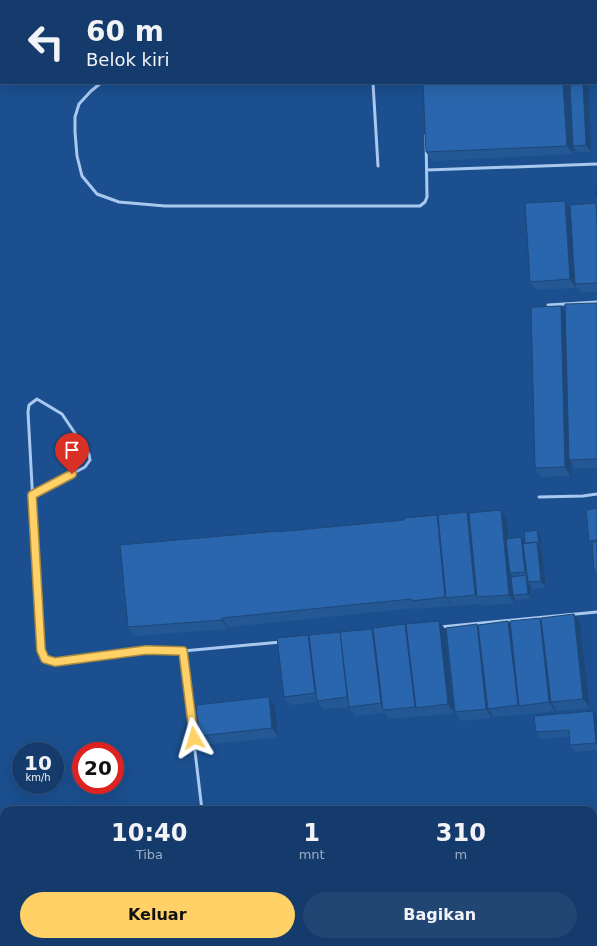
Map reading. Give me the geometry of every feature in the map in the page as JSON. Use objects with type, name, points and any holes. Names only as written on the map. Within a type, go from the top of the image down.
[{"type":"lane","points":[[100,84],[91,90],[79,104],[75,117],[77,156],[82,176],[97,194],[119,202],[165,206],[420,206],[425,202],[427,196],[425,130]]},
{"type":"lane","points":[[373,84],[378,166]]},
{"type":"lane","points":[[427,170],[597,164]]},
{"type":"lane","points":[[548,304],[597,302]]},
{"type":"lane","points":[[32,495],[85,467],[90,460],[88,454],[62,414],[37,399],[29,405],[28,412],[32,495],[41,650],[45,659],[55,662],[146,650],[183,651],[286,641]]},
{"type":"lane","points":[[539,497],[583,496],[597,494]]},
{"type":"lane","points":[[435,627],[597,612]]},
{"type":"lane","points":[[183,651],[202,806]]},
{"type":"building","points":[[423,84],[563,84],[567,146],[426,152]]},
{"type":"building","points":[[570,84],[583,84],[586,145],[573,146]]},
{"type":"building","points":[[597,183],[597,196],[596,196]]},
{"type":"building","points":[[565,201],[570,279],[530,282],[525,203]]},
{"type":"building","points":[[596,203],[597,283],[575,284],[570,205]]},
{"type":"building","points":[[597,303],[597,459],[569,460],[565,304]]},
{"type":"building","points":[[561,306],[565,467],[535,468],[531,307]]},
{"type":"building","points":[[597,508],[597,540],[589,541],[586,510]]},
{"type":"building","points":[[501,510],[509,595],[477,597],[469,513]]},
{"type":"building","points":[[467,512],[475,595],[446,598],[438,515]]},
{"type":"building","points":[[437,515],[445,597],[222,618],[222,620],[128,627],[120,545],[404,520],[404,518]]},
{"type":"building","points":[[537,530],[539,543],[525,543],[524,532]]},
{"type":"building","points":[[521,537],[525,572],[510,573],[506,539]]},
{"type":"building","points":[[537,542],[541,581],[528,582],[523,544]]},
{"type":"building","points":[[592,542],[597,542],[597,570],[594,570]]},
{"type":"building","points":[[526,575],[528,594],[513,595],[511,577]]},
{"type":"building","points":[[574,614],[583,699],[551,702],[541,618]]},
{"type":"building","points":[[540,618],[549,702],[519,706],[510,621]]},
{"type":"building","points":[[439,621],[448,704],[416,708],[406,624]]},
{"type":"building","points":[[508,621],[518,705],[488,709],[478,625]]},
{"type":"building","points":[[405,624],[415,707],[383,710],[373,628]]},
{"type":"building","points":[[477,624],[486,709],[455,712],[446,628]]},
{"type":"building","points":[[372,629],[381,703],[349,707],[340,632]]},
{"type":"building","points":[[340,632],[347,697],[317,701],[309,635]]},
{"type":"building","points":[[308,635],[315,693],[284,697],[277,638]]},
{"type":"building","points":[[269,697],[272,728],[199,736],[196,705]]},
{"type":"building","points":[[593,711],[596,743],[570,745],[569,730],[536,732],[534,716]]},
{"type":"route","points":[[72,474],[32,495],[41,650],[45,659],[55,662],[146,650],[183,651],[194,738]]}]
